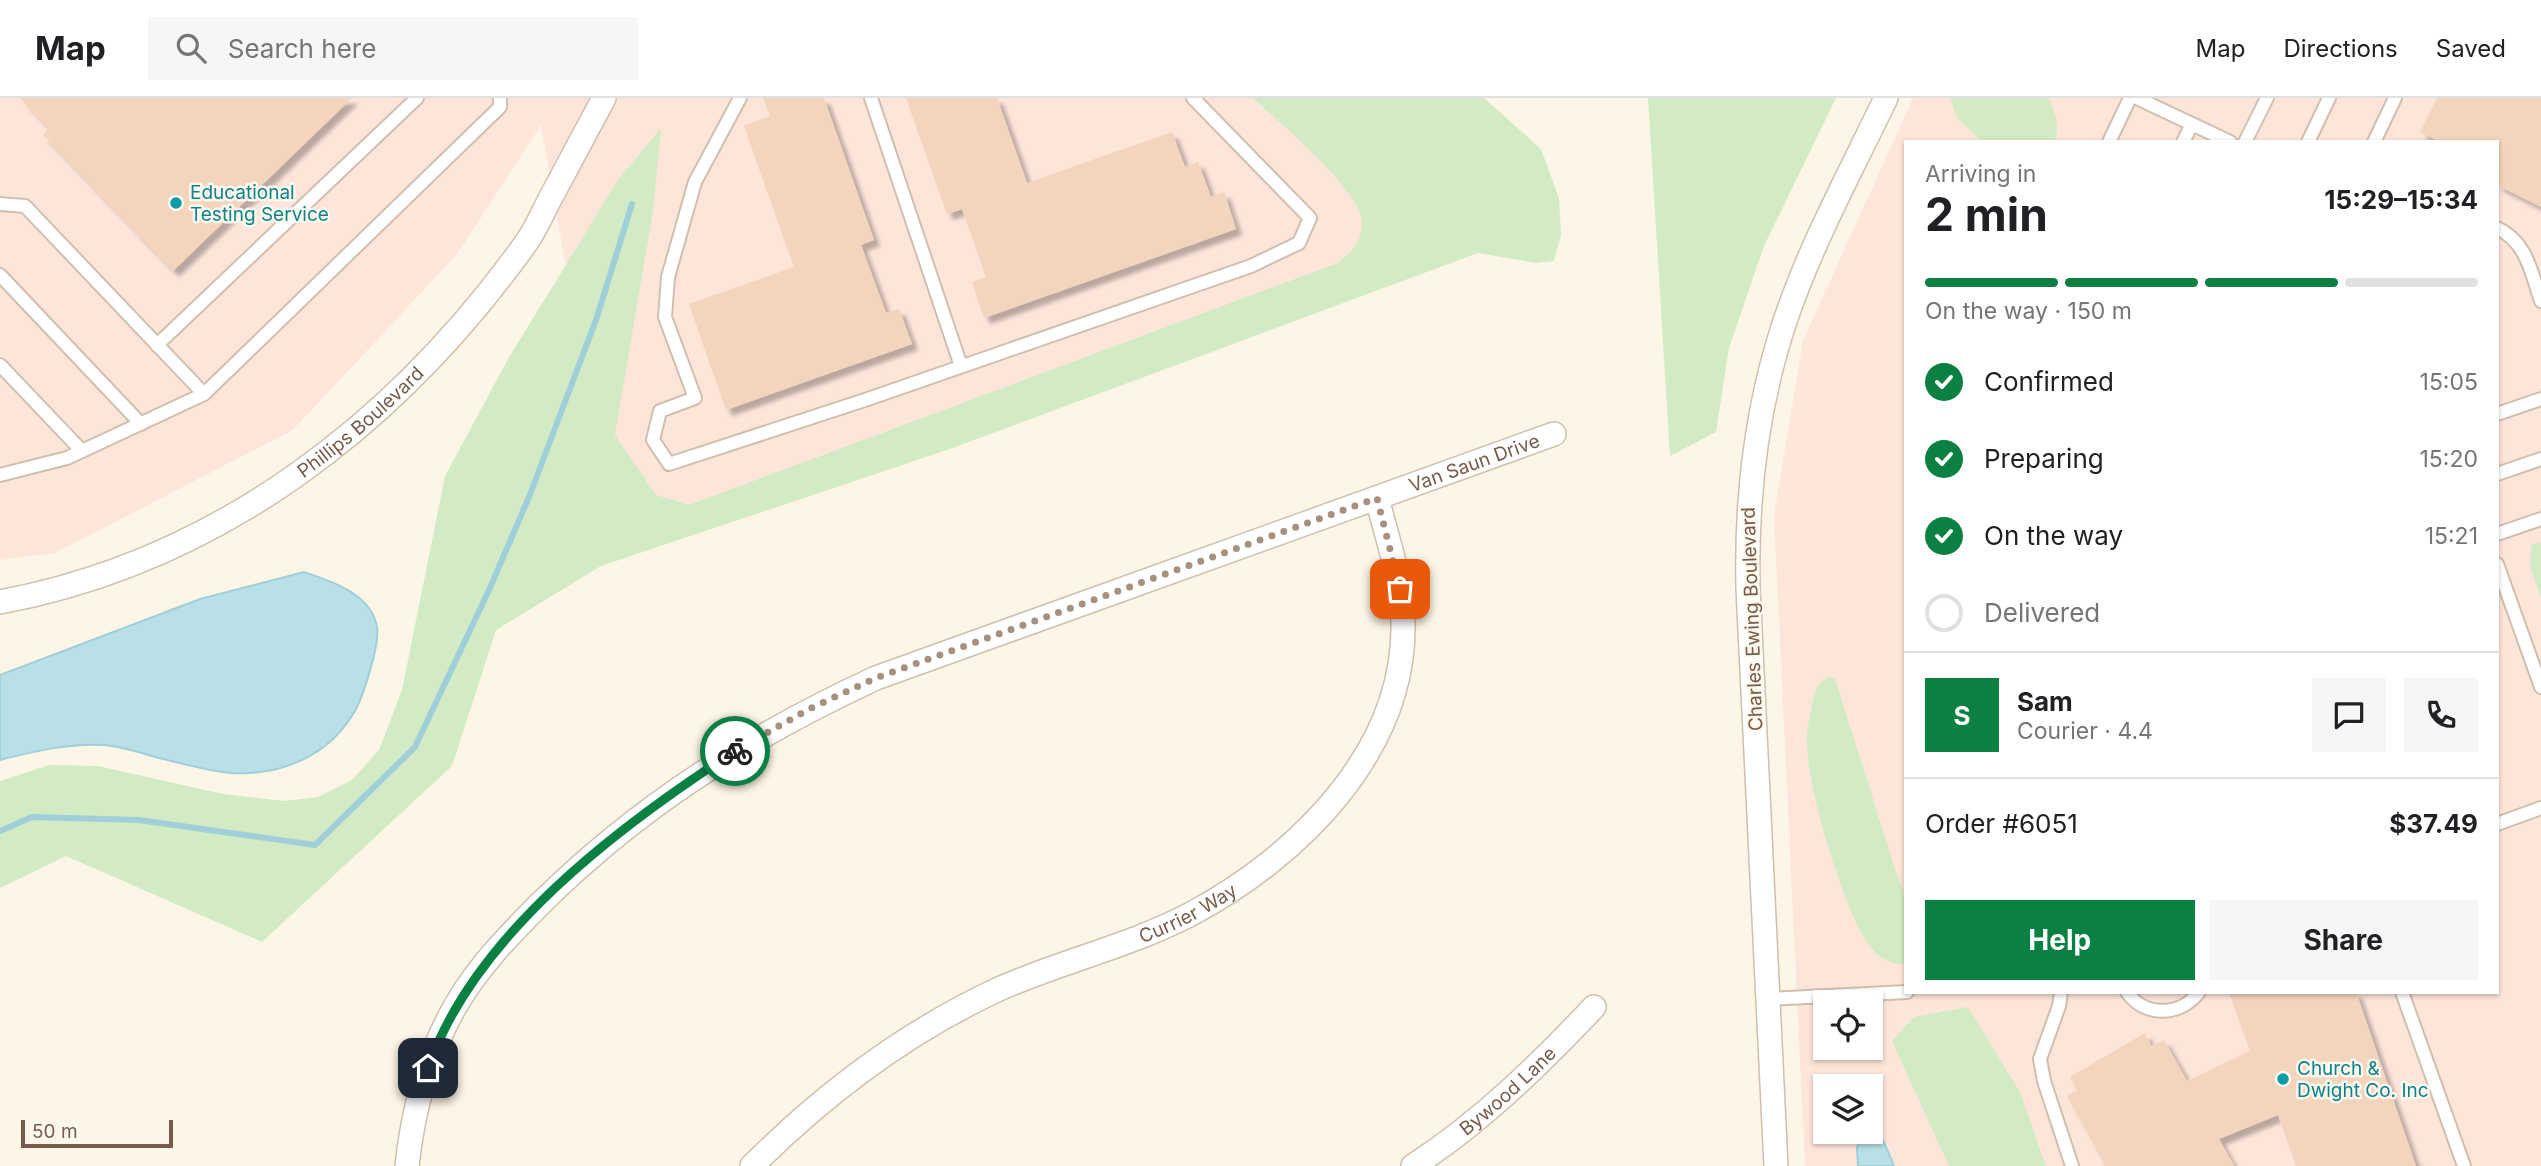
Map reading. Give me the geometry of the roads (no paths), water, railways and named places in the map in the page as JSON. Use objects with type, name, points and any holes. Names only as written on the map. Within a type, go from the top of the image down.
[{"type":"street","name":"Phillips Boulevard","points":[[0,602],[71,585],[189,539],[252,505],[311,466],[366,423],[447,343],[528,241],[604,98]]},
{"type":"street","name":"Charles Ewing Boulevard","points":[[1776,1166],[1748,588],[1747,543],[1754,452],[1772,363],[1785,320],[1820,236],[1886,98]]},
{"type":"street","name":"Van Saun Drive","points":[[407,1166],[410,1134],[420,1090],[435,1047],[477,973],[514,930],[566,878],[682,785],[744,745],[876,678],[1554,434]]},
{"type":"street","name":"Currier Way","points":[[752,1166],[792,1126],[842,1084],[943,1018],[1054,966],[1145,934],[1190,914],[1271,862],[1307,829],[1339,793],[1366,755],[1384,723],[1395,693],[1402,657],[1403,621],[1400,589],[1377,498]]},
{"type":"street","name":"Bywood Lane","points":[[1413,1166],[1488,1110],[1540,1064],[1594,1007]]},
{"type":"lane","points":[[157,345],[417,98]]},
{"type":"lane","points":[[0,461],[5,473],[67,458],[204,394],[500,107],[500,98]]},
{"type":"lane","points":[[740,98],[695,182],[668,277],[665,317],[695,398],[660,411],[653,440],[668,464],[1251,265],[1299,243],[1310,218],[1193,98]]},
{"type":"lane","points":[[871,98],[961,366]]},
{"type":"lane","points":[[2110,140],[2130,98]]},
{"type":"lane","points":[[2137,98],[2226,140]]},
{"type":"lane","points":[[2246,140],[2267,98]]},
{"type":"lane","points":[[2309,140],[2329,98]]},
{"type":"lane","points":[[2375,140],[2395,98]]},
{"type":"lane","points":[[2184,140],[2192,124]]},
{"type":"lane","points":[[0,204],[24,206],[204,394]]},
{"type":"lane","points":[[2499,229],[2510,234],[2523,249],[2541,301]]},
{"type":"lane","points":[[0,275],[141,424]]},
{"type":"lane","points":[[0,365],[82,452]]},
{"type":"lane","points":[[2499,413],[2541,399]]},
{"type":"lane","points":[[2499,473],[2541,459]]},
{"type":"lane","points":[[2499,533],[2541,519]]},
{"type":"lane","points":[[2499,571],[2541,687]]},
{"type":"lane","points":[[2499,823],[2541,808]]},
{"type":"lane","points":[[1768,999],[1904,992]]},
{"type":"lane","points":[[2061,994],[2040,1059],[2044,1081],[2072,1166]]},
{"type":"lane","points":[[2129,994],[2143,1006],[2157,1011],[2186,1005],[2197,994]]},
{"type":"lane","points":[[2403,994],[2464,1166]]},
{"type":"water","points":[[304,572],[337,584],[358,597],[367,605],[377,627],[374,656],[356,709],[346,725],[319,750],[286,766],[250,773],[205,769],[105,745],[65,746],[0,760],[0,675],[200,599]]},
{"type":"water","points":[[1883,1140],[1894,1166],[1858,1166],[1858,1144],[1883,1144]]},
{"type":"waterway","points":[[0,831],[32,817],[139,820],[315,845],[415,747],[489,590],[529,497],[596,320],[632,204]]},
{"type":"place","name":"Educational Testing Service","points":[[176,203]]},
{"type":"place","name":"Church & Dwight Co. Inc","points":[[2283,1079]]}]
